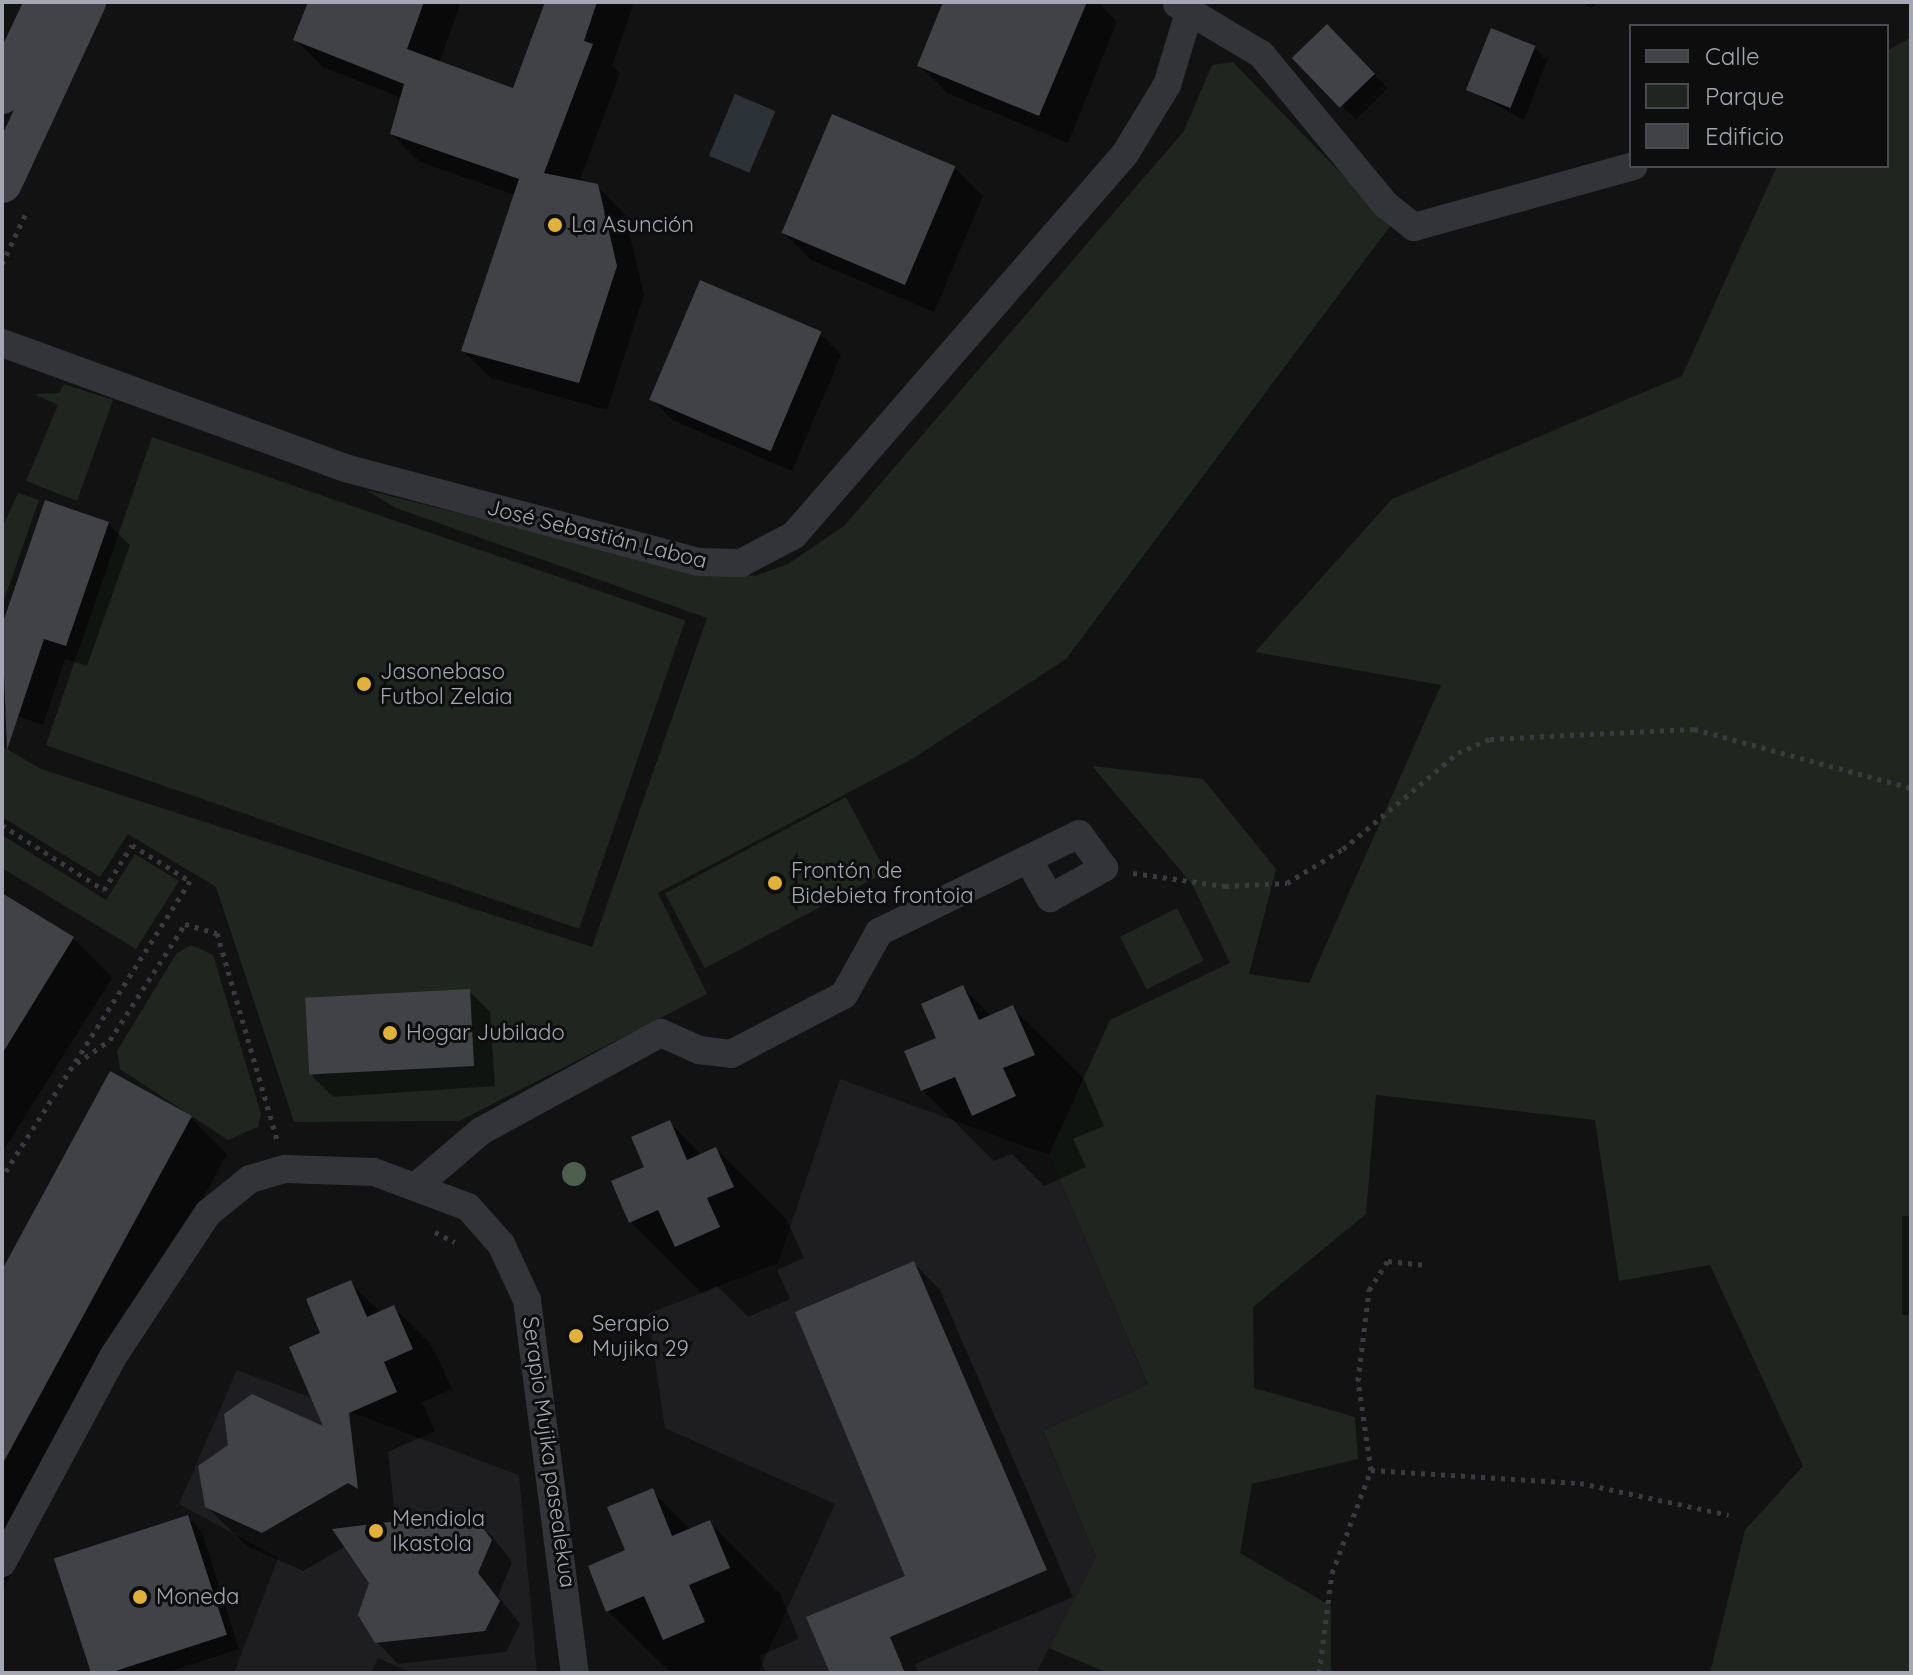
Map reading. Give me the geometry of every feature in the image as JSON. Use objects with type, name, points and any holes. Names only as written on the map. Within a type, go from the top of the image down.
[{"type":"main road","points":[[2,94],[45,2]]},
{"type":"main road","points":[[2,183],[86,2]]},
{"type":"street","points":[[1182,9],[1261,54],[1386,205],[1414,227],[1474,216],[1629,168]]},
{"type":"street","name":"José Sebastián Laboa","points":[[6,344],[345,468],[699,562],[741,563],[794,535],[1125,154],[1167,85],[1182,9]]},
{"type":"street","points":[[419,1184],[481,1131],[661,1033],[699,1050],[731,1054],[844,995],[879,932],[1079,834],[1104,868],[1050,898],[1028,859]]},
{"type":"street","name":"Serapio Mujika pasealekua","points":[[2,1563],[114,1355],[208,1213],[250,1179],[286,1169],[348,1169],[419,1184],[468,1207],[501,1244],[527,1300],[575,1673]]},
{"type":"path","points":[[1104,868],[1225,886],[1287,883],[1343,849],[1449,759],[1490,739],[1694,729],[1911,788]]},
{"type":"path","points":[[2,825],[104,890],[132,845],[190,881],[2,1177]]},
{"type":"path","points":[[73,1066],[110,1040],[185,924],[217,933],[286,1169]]},
{"type":"path","points":[[427,1227],[464,1248]]},
{"type":"path","points":[[1319,1673],[1332,1573],[1371,1470],[1358,1381],[1369,1290],[1388,1261],[1426,1265]]},
{"type":"path","points":[[1371,1470],[1580,1483],[1729,1515]]},
{"type":"shaded area","points":[[735,94],[776,111],[749,173],[709,156]]},
{"type":"shaded area","points":[[840,1079],[1049,1155],[1148,1386],[1043,1432],[1096,1557],[1036,1673],[758,1673],[835,1504],[665,1428],[648,1314],[778,1263]]},
{"type":"shaded area","name":"Mendiola Ikastola","points":[[237,1370],[519,1475],[537,1673],[412,1673],[378,1658],[371,1673],[234,1673],[278,1558],[179,1504]]},
{"type":"green space","points":[[1911,37],[1911,1673],[1710,1673],[1745,1530],[1803,1466],[1710,1265],[1619,1281],[1595,1120],[1376,1095],[1366,1214],[1253,1307],[1254,1388],[1355,1417],[1358,1459],[1252,1484],[1240,1553],[1331,1606],[1331,1673],[1108,1673],[1049,1648],[1096,1557],[1043,1431],[1148,1385],[1049,1155],[1110,1020],[1230,963],[1192,884],[1092,766],[1203,779],[1276,869],[1249,974],[1309,983],[1441,685],[1255,652],[1392,499],[1682,376],[1776,168],[1889,168],[1889,50]]},
{"type":"green space","points":[[1233,62],[1391,225],[1066,659],[912,759],[658,893],[707,994],[459,1121],[294,1122],[216,887],[128,834],[100,877],[2,817],[2,746],[41,769],[592,947],[707,618],[396,508],[366,490],[669,566],[755,576],[788,564],[844,526],[1184,131],[1212,65]]},
{"type":"green space","points":[[64,384],[113,400],[77,501],[26,481],[58,405],[34,394],[59,393]]},
{"type":"green space","name":"Jasonebaso Futbol Zelaia","points":[[152,437],[685,621],[579,929],[46,745]]},
{"type":"green space","points":[[18,493],[39,500],[2,606],[2,528]]},
{"type":"green space","name":"Frontón de Bidebieta frontoia","points":[[846,797],[886,872],[705,968],[665,893]]},
{"type":"green space","points":[[2,835],[106,900],[135,854],[179,881],[136,949],[2,868]]},
{"type":"green space","points":[[1177,908],[1204,961],[1147,990],[1120,937]]},
{"type":"green space","points":[[191,945],[213,955],[261,1114],[258,1127],[228,1140],[120,1069],[117,1051],[176,954]]},
{"type":"building","name":"La Asunción","points":[[308,2],[424,2],[407,49],[513,88],[545,2],[597,2],[584,41],[593,44],[544,173],[598,184],[617,266],[579,383],[461,351],[519,179],[390,134],[404,84],[293,40]]},
{"type":"building","points":[[943,2],[1087,2],[1039,116],[917,66]]},
{"type":"building","points":[[1327,24],[1375,74],[1340,108],[1292,58]]},
{"type":"building","points":[[1491,28],[1536,46],[1510,108],[1466,90]]},
{"type":"building","points":[[832,114],[955,166],[905,285],[782,233]]},
{"type":"building","points":[[700,280],[822,332],[771,451],[649,400]]},
{"type":"building","points":[[45,500],[109,522],[66,646],[44,639],[7,750],[2,625]]},
{"type":"building","points":[[2,893],[74,937],[2,1054]]},
{"type":"building","points":[[963,985],[979,1020],[1013,1005],[1035,1055],[1003,1068],[1016,1096],[972,1116],[955,1077],[921,1091],[904,1051],[936,1038],[921,1004]]},
{"type":"building","name":"Hogar Jubilado","points":[[470,989],[474,1066],[309,1075],[305,998]]},
{"type":"building","points":[[110,1071],[192,1116],[2,1465],[2,1270]]},
{"type":"building","points":[[670,1120],[687,1160],[716,1147],[734,1187],[707,1198],[720,1227],[675,1247],[658,1210],[629,1223],[611,1181],[644,1167],[631,1137]]},
{"type":"building","points":[[914,1261],[1047,1570],[890,1637],[905,1673],[830,1673],[806,1617],[905,1576],[795,1312]]},
{"type":"building","points":[[351,1280],[367,1317],[394,1305],[413,1349],[384,1362],[397,1392],[349,1413],[358,1489],[348,1483],[262,1533],[205,1507],[198,1466],[228,1445],[224,1414],[252,1394],[323,1426],[289,1347],[320,1333],[306,1299]]},
{"type":"building","points":[[653,1488],[672,1536],[710,1520],[730,1568],[689,1585],[705,1622],[663,1640],[644,1596],[606,1612],[588,1566],[625,1550],[607,1507]]},
{"type":"building","points":[[471,1512],[492,1540],[478,1573],[500,1601],[485,1631],[375,1643],[358,1615],[369,1583],[332,1529]]},
{"type":"building","name":"Moneda","points":[[188,1515],[227,1635],[109,1673],[91,1673],[54,1559]]},
{"type":"place","name":"La Asunción","points":[[555,225]]},
{"type":"place","name":"Jasonebaso Futbol Zelaia","points":[[364,684]]},
{"type":"place","name":"Frontón de Bidebieta frontoia","points":[[775,883]]},
{"type":"place","name":"Hogar Jubilado","points":[[390,1033]]},
{"type":"place","name":"Serapio Mujika 29","points":[[576,1336]]},
{"type":"place","name":"Mendiola Ikastola","points":[[376,1531]]},
{"type":"place","name":"Moneda","points":[[140,1597]]}]
